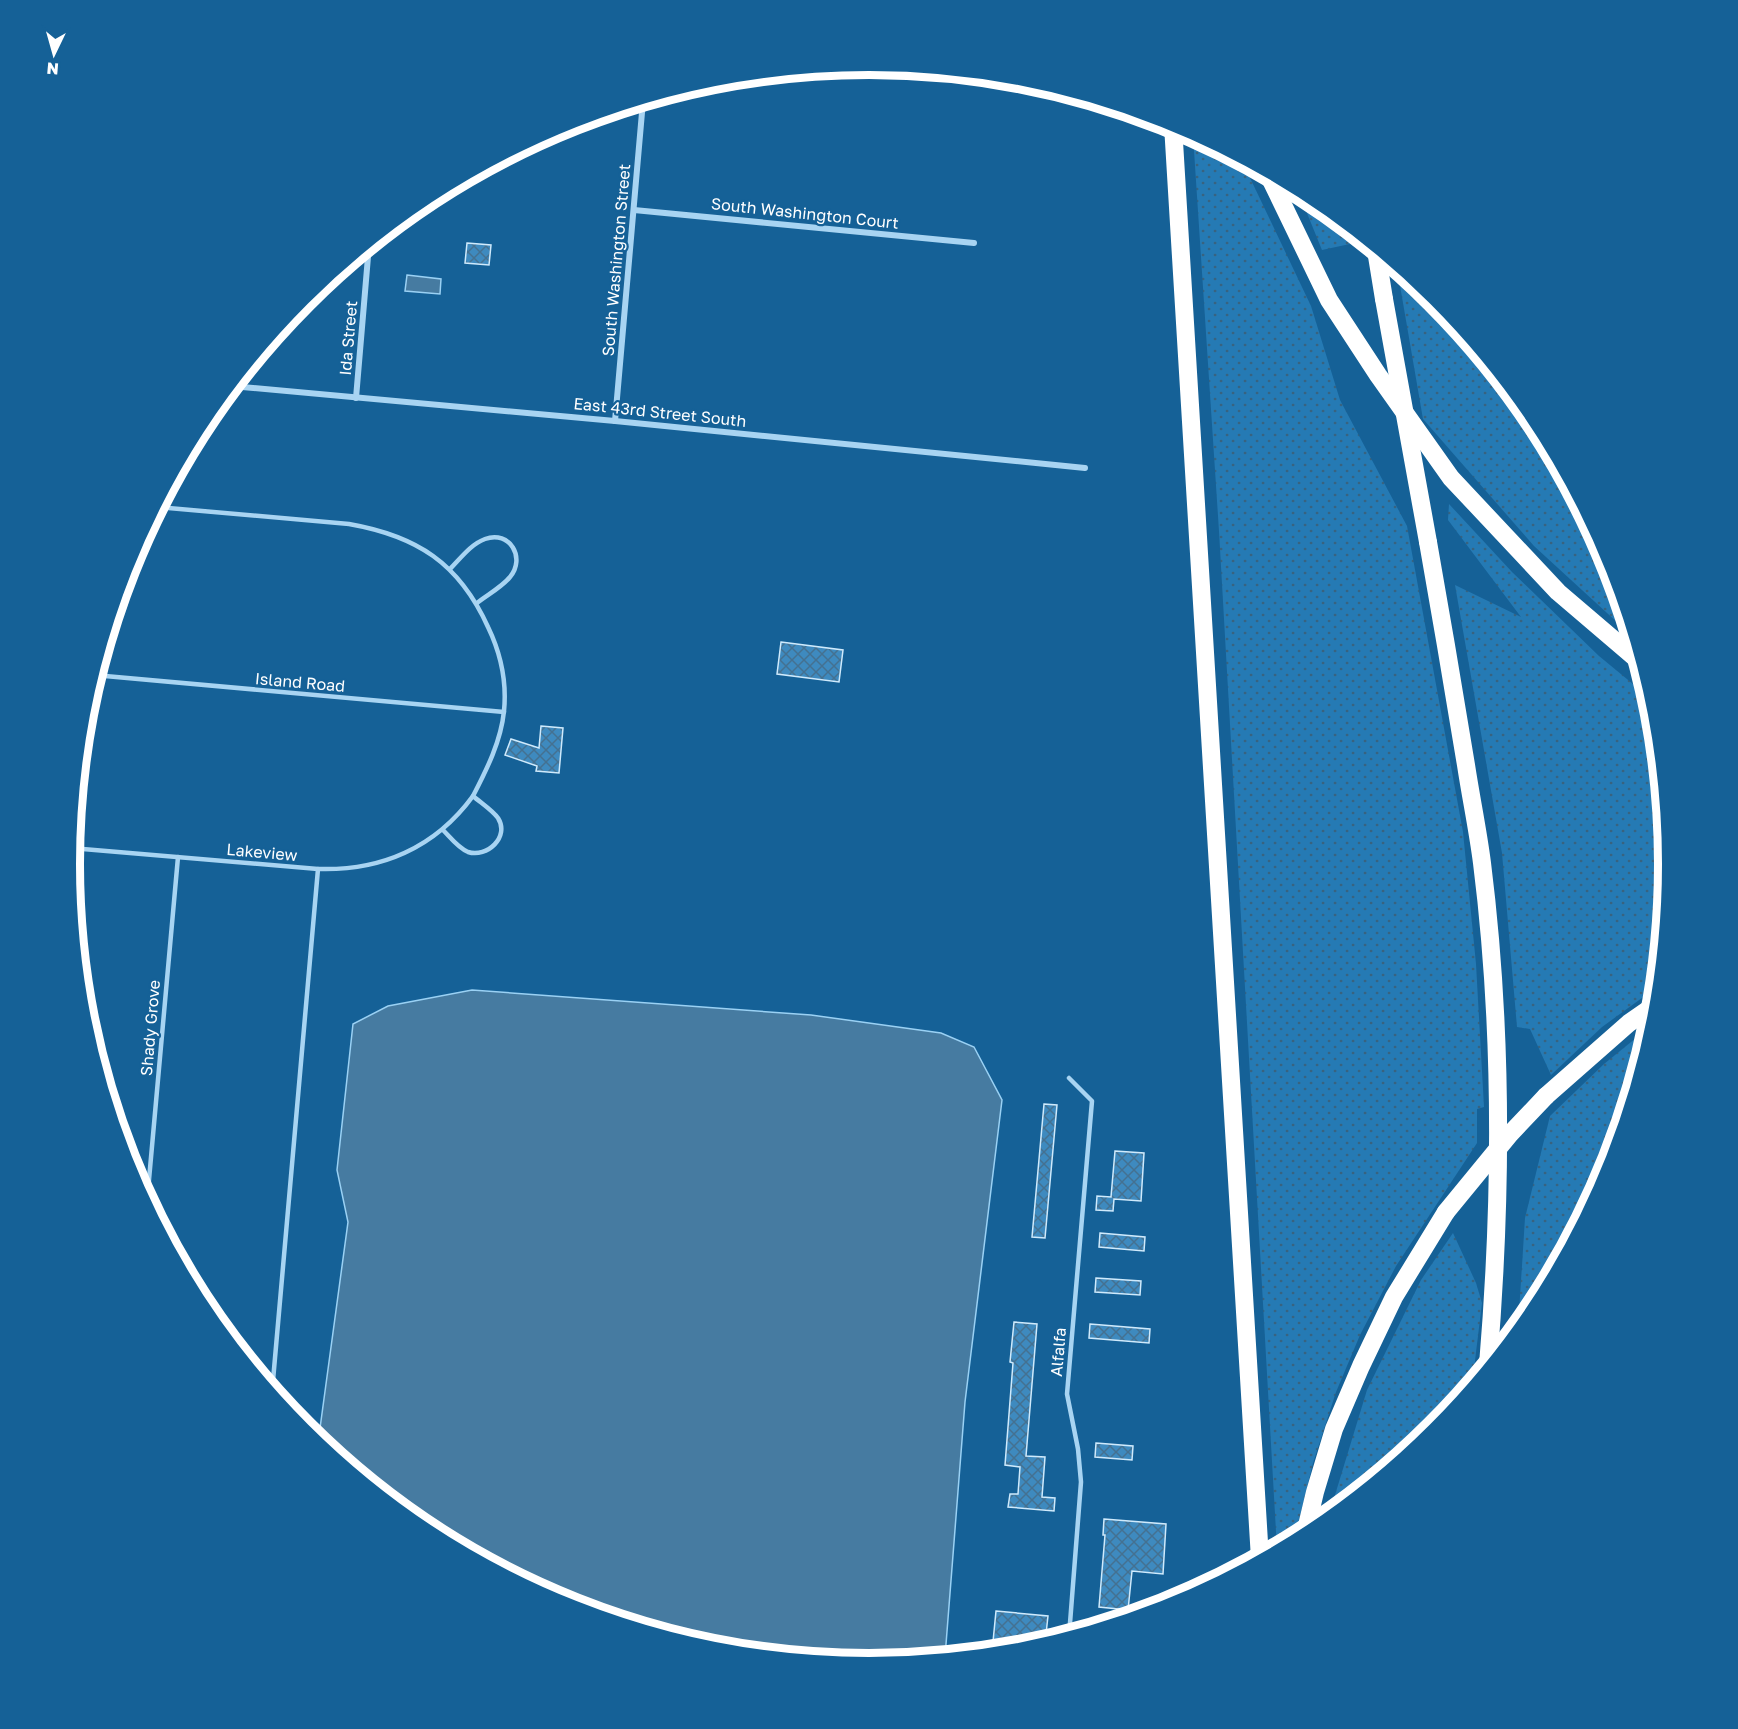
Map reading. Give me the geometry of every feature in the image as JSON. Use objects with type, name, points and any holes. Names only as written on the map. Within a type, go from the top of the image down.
[{"type":"highway","points":[[1174,136],[1260,1550]]},
{"type":"highway","points":[[1275,187],[1329,300],[1378,375],[1451,478],[1558,592],[1630,653]]},
{"type":"highway","points":[[1378,261],[1482,863],[1498,1073],[1498,1196],[1489,1353]]},
{"type":"highway","points":[[1308,1521],[1334,1429],[1361,1366],[1394,1297],[1446,1212],[1510,1134],[1546,1096],[1629,1023],[1644,1013]]},
{"type":"street","name":"South Washington Street","points":[[615,421],[642,109]]},
{"type":"street","name":"South Washington Court","points":[[634,210],[974,243]]},
{"type":"street","name":"Ida Street","points":[[356,398],[368,254]]},
{"type":"street","name":"East 43rd Street South","points":[[241,387],[615,421],[1085,468]]},
{"type":"lane","name":"Lakeview","points":[[80,849],[336,870],[385,861],[417,848],[443,830],[462,811],[486,772],[496,746],[504,712],[505,678],[498,648],[477,603],[465,585],[450,569],[421,547],[374,528],[349,524],[165,508]]},
{"type":"lane","points":[[450,569],[475,544],[485,538],[505,539],[514,547],[517,557],[510,578],[477,603]]},
{"type":"lane","name":"Island Road","points":[[103,676],[504,712]]},
{"type":"lane","points":[[443,830],[461,848],[469,852],[486,851],[494,846],[501,826],[498,819],[473,796]]},
{"type":"lane","name":"Shady Grove","points":[[148,1186],[178,857]]},
{"type":"lane","points":[[273,1382],[318,869]]},
{"type":"lane","name":"Alfalfa","points":[[1069,1078],[1092,1101],[1066,1394],[1078,1449],[1081,1482],[1071,1628]]},
{"type":"shaded area","points":[[1194,145],[1247,172],[1311,306],[1340,400],[1407,526],[1463,832],[1476,964],[1484,1107],[1477,1109],[1477,1143],[1396,1266],[1360,1335],[1336,1392],[1313,1463],[1297,1528],[1277,1540],[1219,531]]},
{"type":"shaded area","points":[[1304,205],[1356,243],[1322,250]]},
{"type":"shaded area","points":[[407,275],[441,279],[440,294],[405,291]]},
{"type":"shaded area","points":[[1399,279],[1463,344],[1525,426],[1553,470],[1577,515],[1598,562],[1622,627],[1534,546],[1423,419]]},
{"type":"shaded area","points":[[1449,504],[1512,572],[1599,656],[1638,688],[1643,710],[1652,761],[1657,813],[1658,864],[1657,916],[1647,994],[1602,1027],[1551,1075],[1530,1029],[1517,1027],[1502,853],[1455,585],[1521,617],[1448,520]]},
{"type":"shaded area","points":[[472,990],[811,1015],[941,1033],[974,1047],[1002,1100],[965,1402],[946,1650],[869,1654],[766,1647],[715,1639],[615,1612],[520,1573],[474,1548],[430,1521],[388,1491],[320,1431],[348,1222],[337,1170],[353,1024],[388,1006]]},
{"type":"shaded area","points":[[1639,1035],[1617,1118],[1598,1167],[1553,1259],[1519,1311],[1525,1218],[1550,1116],[1604,1064]]},
{"type":"shaded area","points":[[1453,1233],[1476,1283],[1482,1303],[1474,1372],[1427,1423],[1390,1458],[1332,1504],[1367,1390],[1421,1280]]},
{"type":"building","points":[[467,243],[491,245],[489,265],[465,263]]},
{"type":"building","points":[[781,642],[843,650],[839,682],[777,674]]},
{"type":"building","points":[[541,726],[563,728],[559,773],[536,771],[537,766],[505,755],[511,739],[539,748]]},
{"type":"building","points":[[1044,1104],[1057,1105],[1045,1238],[1032,1237]]},
{"type":"building","points":[[1115,1151],[1144,1153],[1141,1201],[1114,1199],[1113,1211],[1096,1210],[1097,1196],[1111,1197]]},
{"type":"building","points":[[1100,1233],[1145,1237],[1144,1251],[1099,1247]]},
{"type":"building","points":[[1096,1278],[1141,1281],[1140,1295],[1095,1292]]},
{"type":"building","points":[[1014,1322],[1037,1324],[1026,1456],[1045,1457],[1042,1497],[1055,1498],[1054,1511],[1008,1507],[1010,1494],[1018,1494],[1020,1467],[1005,1465]]},
{"type":"building","points":[[1090,1324],[1150,1329],[1149,1343],[1089,1338]]},
{"type":"building","points":[[1096,1443],[1133,1446],[1132,1460],[1095,1457]]},
{"type":"building","points":[[1104,1519],[1166,1524],[1163,1574],[1132,1571],[1128,1610],[1099,1607],[1105,1535],[1103,1535]]},
{"type":"building","points":[[996,1611],[1048,1616],[1046,1633],[993,1644]]}]
